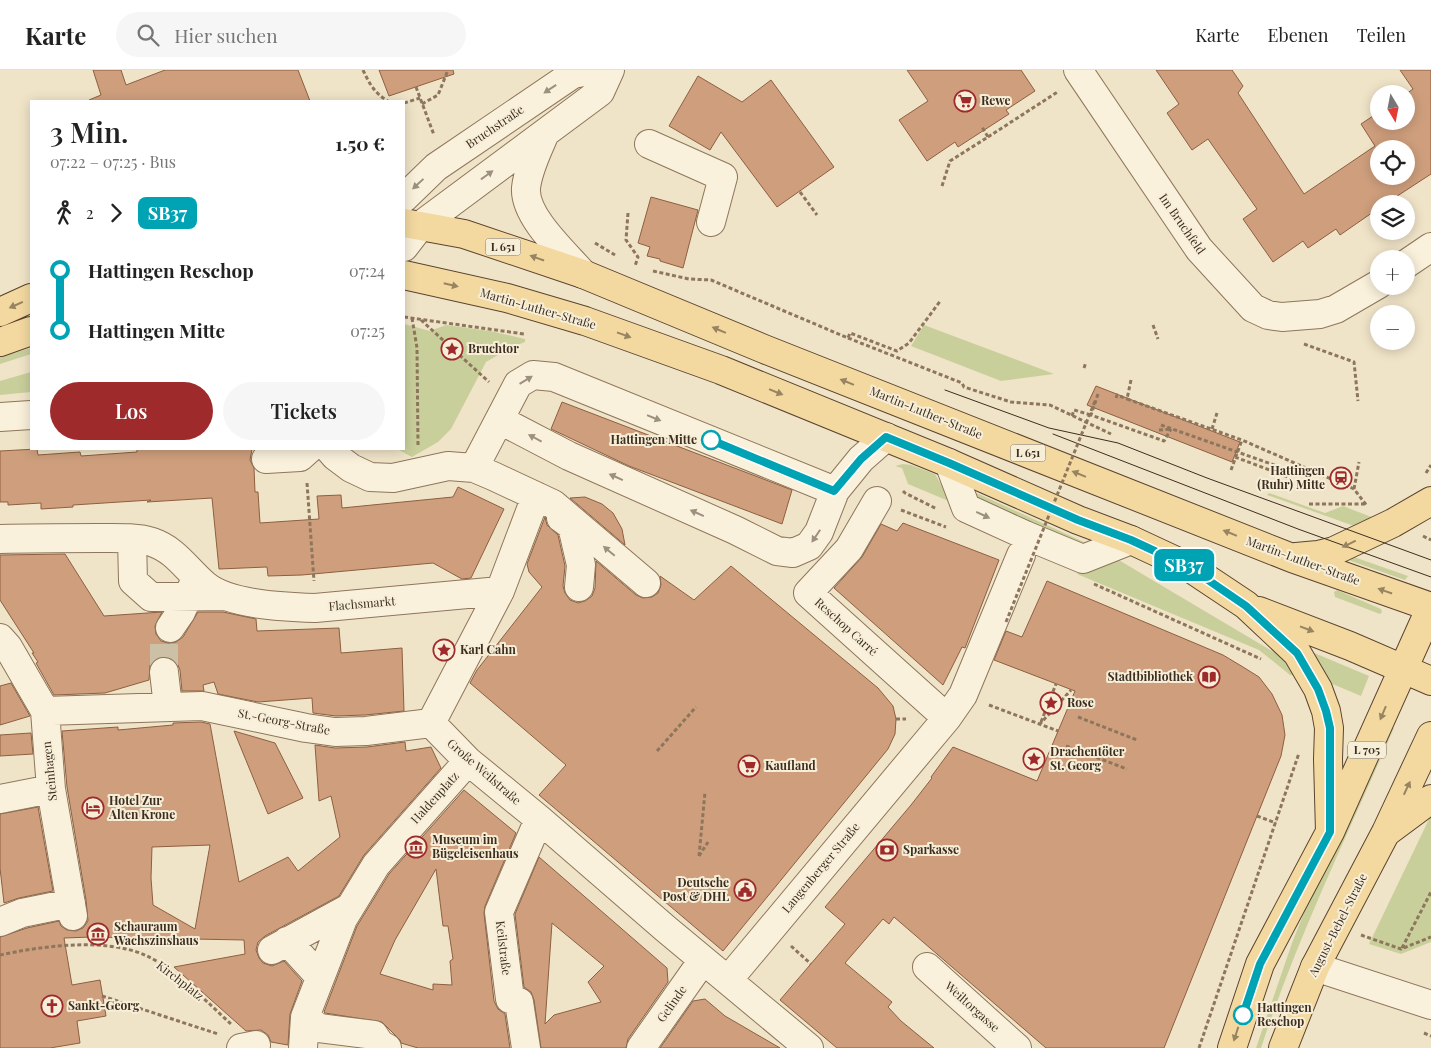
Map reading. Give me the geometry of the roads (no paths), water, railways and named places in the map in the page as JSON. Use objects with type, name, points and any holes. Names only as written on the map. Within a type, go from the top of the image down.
[{"type":"main road","name":"Martin-Luther-Straße","points":[[412,224],[464,234],[583,274],[774,353],[1292,558],[1431,607],[1402,668]]},
{"type":"main road","name":"Martin-Luther-Straße","points":[[405,275],[507,298],[585,321],[721,370],[949,463],[1078,520],[1131,540],[1189,567],[1246,606],[1297,653],[1318,689],[1330,728],[1330,832]]},
{"type":"main road","points":[[0,312],[30,298]]},
{"type":"main road","points":[[0,342],[30,331]]},
{"type":"main road","name":"L 651","points":[[1292,558],[1334,551],[1393,523],[1431,501]]},
{"type":"main road","name":"Martin-Luther-Straße","points":[[1246,606],[1431,681]]},
{"type":"main road","name":"L 705","points":[[1232,1048],[1260,964],[1330,832],[1402,668]]},
{"type":"main road","name":"August-Bebel-Straße","points":[[1283,1048],[1315,967],[1386,832],[1431,736]]},
{"type":"main road","name":"August-Bebel-Straße","points":[[1386,832],[1431,799]]},
{"type":"street","name":"Bruchstraße","points":[[405,197],[436,167],[573,74],[594,70]]},
{"type":"street","points":[[405,244],[412,224],[462,193],[600,92],[610,70]]},
{"type":"street","name":"Im Bruchfeld","points":[[1078,70],[1199,250],[1253,308],[1282,317],[1320,314],[1336,309],[1370,289]]},
{"type":"street","points":[[545,133],[528,178],[526,200],[536,221],[583,274]]},
{"type":"street","points":[[649,144],[723,176],[711,222]]},
{"type":"street","points":[[1415,258],[1431,247]]},
{"type":"street","points":[[474,468],[518,384],[533,375],[554,377],[834,491]]},
{"type":"street","points":[[0,418],[30,415]]},
{"type":"street","points":[[500,420],[569,456],[778,551],[793,553],[809,546],[820,532],[834,491],[861,459],[886,437]]},
{"type":"street","points":[[266,460],[300,457],[308,450]]},
{"type":"street","points":[[330,450],[334,456],[350,468],[370,476],[393,478],[448,466],[474,468],[544,500],[646,583]]},
{"type":"street","points":[[544,500],[551,510],[572,526],[581,565],[579,587]]},
{"type":"street","points":[[431,723],[500,591],[544,500]]},
{"type":"street","name":"Reschop Carré","points":[[877,501],[848,550],[808,592],[947,718]]},
{"type":"street","name":"Flachsmarkt","points":[[0,539],[132,539],[150,541],[164,546],[172,552],[192,587],[210,589],[243,601],[291,607],[315,608],[500,591]]},
{"type":"street","points":[[132,539],[133,581],[151,597],[192,587]]},
{"type":"street","points":[[793,553],[801,582],[808,592]]},
{"type":"street","points":[[947,718],[963,695],[1021,555]]},
{"type":"street","points":[[170,628],[192,587]]},
{"type":"street","name":"Steinhagen","points":[[0,638],[8,648],[45,711],[51,790],[72,909],[22,913],[0,922]]},
{"type":"street","points":[[164,672],[168,707]]},
{"type":"street","name":"St.-Georg-Straße","points":[[45,711],[202,706],[306,728],[335,732],[366,731],[431,723]]},
{"type":"street","name":"Langenberger Straße","points":[[728,980],[947,718]]},
{"type":"street","name":"Große Weilstraße","points":[[431,723],[468,761],[809,1048]]},
{"type":"street","name":"Haldenplatz","points":[[304,1048],[305,1017],[349,908],[376,865],[468,761]]},
{"type":"street","points":[[0,799],[51,790]]},
{"type":"street","name":"Keilstraße","points":[[526,1048],[519,1002],[510,999],[499,912],[539,819]]},
{"type":"street","name":"Haldenplatz","points":[[320,977],[279,946],[349,908]]},
{"type":"street","name":"Gelinde","points":[[641,1048],[703,960]]},
{"type":"street","name":"Weiltorgasse","points":[[927,967],[1017,1048]]},
{"type":"street","points":[[1315,967],[1425,995]]},
{"type":"street","points":[[305,1017],[319,1028],[374,1035],[380,1044],[387,1048]]},
{"type":"tunnel","points":[[164,672],[164,637],[170,628]]},
{"type":"tram line","points":[[945,390],[1049,428],[1118,443],[1207,478],[1431,560]]},
{"type":"tram line","points":[[1053,434],[1298,529],[1431,577]]},
{"type":"place","name":"Rewe","points":[[965,101]]},
{"type":"place","name":"Bruchtor","points":[[452,349]]},
{"type":"place","name":"Hattingen Mitte","points":[[711,440]]},
{"type":"place","name":"Hattingen (Ruhr) Mitte","points":[[1341,478]]},
{"type":"place","name":"Karl Cahn","points":[[444,650]]},
{"type":"place","name":"Stadtbibliothek","points":[[1209,677]]},
{"type":"place","name":"Rose","points":[[1051,703]]},
{"type":"place","name":"Drachentöter St. Georg","points":[[1034,759]]},
{"type":"place","name":"Kaufland","points":[[749,766]]},
{"type":"place","name":"Hotel Zur Alten Krone","points":[[93,808]]},
{"type":"place","name":"Museum im Bügeleisenhaus","points":[[416,847]]},
{"type":"place","name":"Sparkasse","points":[[887,850]]},
{"type":"place","name":"Deutsche Post & DHL","points":[[745,890]]},
{"type":"place","name":"Schauraum Wachszinshaus","points":[[98,934]]},
{"type":"place","name":"Sankt-Georg","points":[[52,1006]]},
{"type":"place","name":"Hattingen Reschop","points":[[1243,1015]]}]
